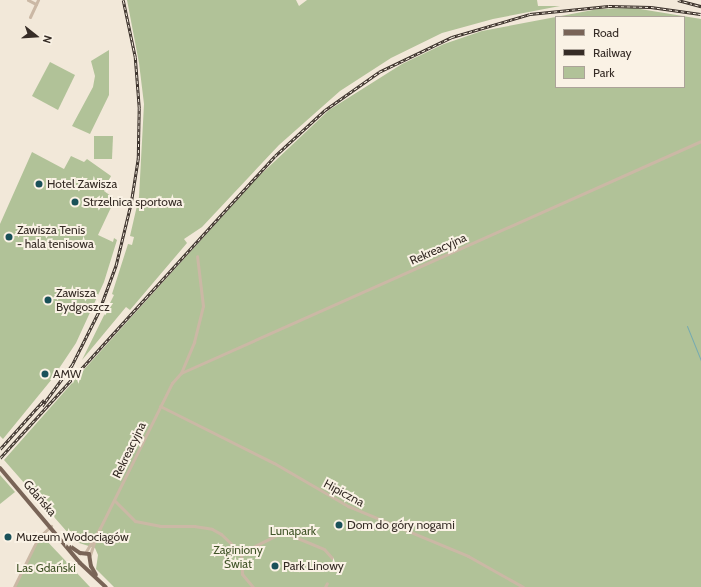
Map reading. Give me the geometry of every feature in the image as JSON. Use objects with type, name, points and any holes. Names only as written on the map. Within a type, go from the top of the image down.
[{"type":"main road","name":"Gdańska","points":[[0,468],[79,559]]},
{"type":"main road","name":"Gdańska","points":[[65,542],[83,553]]},
{"type":"main road","points":[[101,582],[90,562],[90,555],[83,553],[79,559],[84,565],[101,582],[106,587]]},
{"type":"main road","points":[[84,565],[90,562]]},
{"type":"street","points":[[30,0],[36,4]]},
{"type":"street","points":[[30,17],[38,0]]},
{"type":"street","name":"Rekreacyjna","points":[[181,373],[701,141]]},
{"type":"street","name":"Rekreacyjna","points":[[90,555],[95,538],[160,406],[172,383],[181,373],[194,342],[203,306],[197,256]]},
{"type":"street","name":"Hipiczna","points":[[160,406],[274,463],[354,509],[474,559],[523,587]]},
{"type":"street","points":[[114,500],[135,521],[212,529],[241,553],[242,574],[254,587]]},
{"type":"street","points":[[14,587],[38,538],[51,526]]},
{"type":"street","points":[[241,553],[283,532],[324,549],[332,558]]},
{"type":"street","name":"Rekreacyjna","points":[[83,553],[95,538]]},
{"type":"street","points":[[325,587],[327,583]]},
{"type":"green space","points":[[127,0],[296,0],[299,6],[307,0],[537,0],[538,6],[560,6],[493,19],[442,33],[391,58],[340,91],[279,145],[202,227],[184,239],[187,243],[130,310],[126,307],[82,360],[114,295],[112,294],[128,244],[132,245],[134,237],[130,236],[139,197],[144,104],[139,63]]},
{"type":"green space","points":[[634,8],[683,16],[561,16],[598,9]]},
{"type":"green space","points":[[685,16],[701,19],[701,587],[114,587],[96,569],[98,555],[95,548],[76,542],[4,460],[257,178],[329,110],[402,64],[444,44],[482,31],[555,17],[555,88],[685,88]]},
{"type":"green space","points":[[109,50],[109,95],[90,134],[72,126],[93,87],[95,76],[91,61]]},
{"type":"green space","points":[[50,62],[75,75],[58,110],[32,96]]},
{"type":"green space","points":[[94,136],[113,136],[112,159],[94,159]]},
{"type":"green space","name":"Zawisza Bydgoszcz","points":[[32,152],[64,169],[71,156],[84,162],[87,159],[111,176],[104,191],[115,199],[98,235],[113,242],[114,238],[117,240],[104,282],[76,343],[52,379],[3,439],[0,436],[0,224]]},
{"type":"green space","points":[[0,475],[15,492],[0,504]]},
{"type":"green space","name":"Las Gdański","points":[[44,538],[90,587],[15,587],[37,543]]},
{"type":"waterway","points":[[687,326],[701,360]]},
{"type":"railway","points":[[42,406],[72,365],[99,311],[116,265],[131,203],[138,159],[139,108],[135,57],[123,0]]},
{"type":"railway","points":[[678,0],[701,6]]},
{"type":"railway","points":[[0,458],[275,156],[325,110],[379,72],[452,37],[530,14],[609,6],[651,7],[701,14]]},
{"type":"railway","points":[[0,449],[44,400]]},
{"type":"place","name":"Hotel Zawisza","points":[[39,184]]},
{"type":"place","name":"Strzelnica sportowa","points":[[75,202]]},
{"type":"place","name":"Zawisza Tenis - hala tenisowa","points":[[9,237]]},
{"type":"place","name":"Zawisza Bydgoszcz","points":[[48,300]]},
{"type":"place","name":"AMW","points":[[45,374]]},
{"type":"place","name":"Dom do góry nogami","points":[[339,525]]},
{"type":"place","name":"Muzeum Wodociągów","points":[[8,537]]},
{"type":"place","name":"Park Linowy","points":[[275,566]]},
{"type":"park label","name":"Lunapark","points":[[293,531]]},
{"type":"park label","name":"Zaginiony Świat","points":[[238,557]]}]
